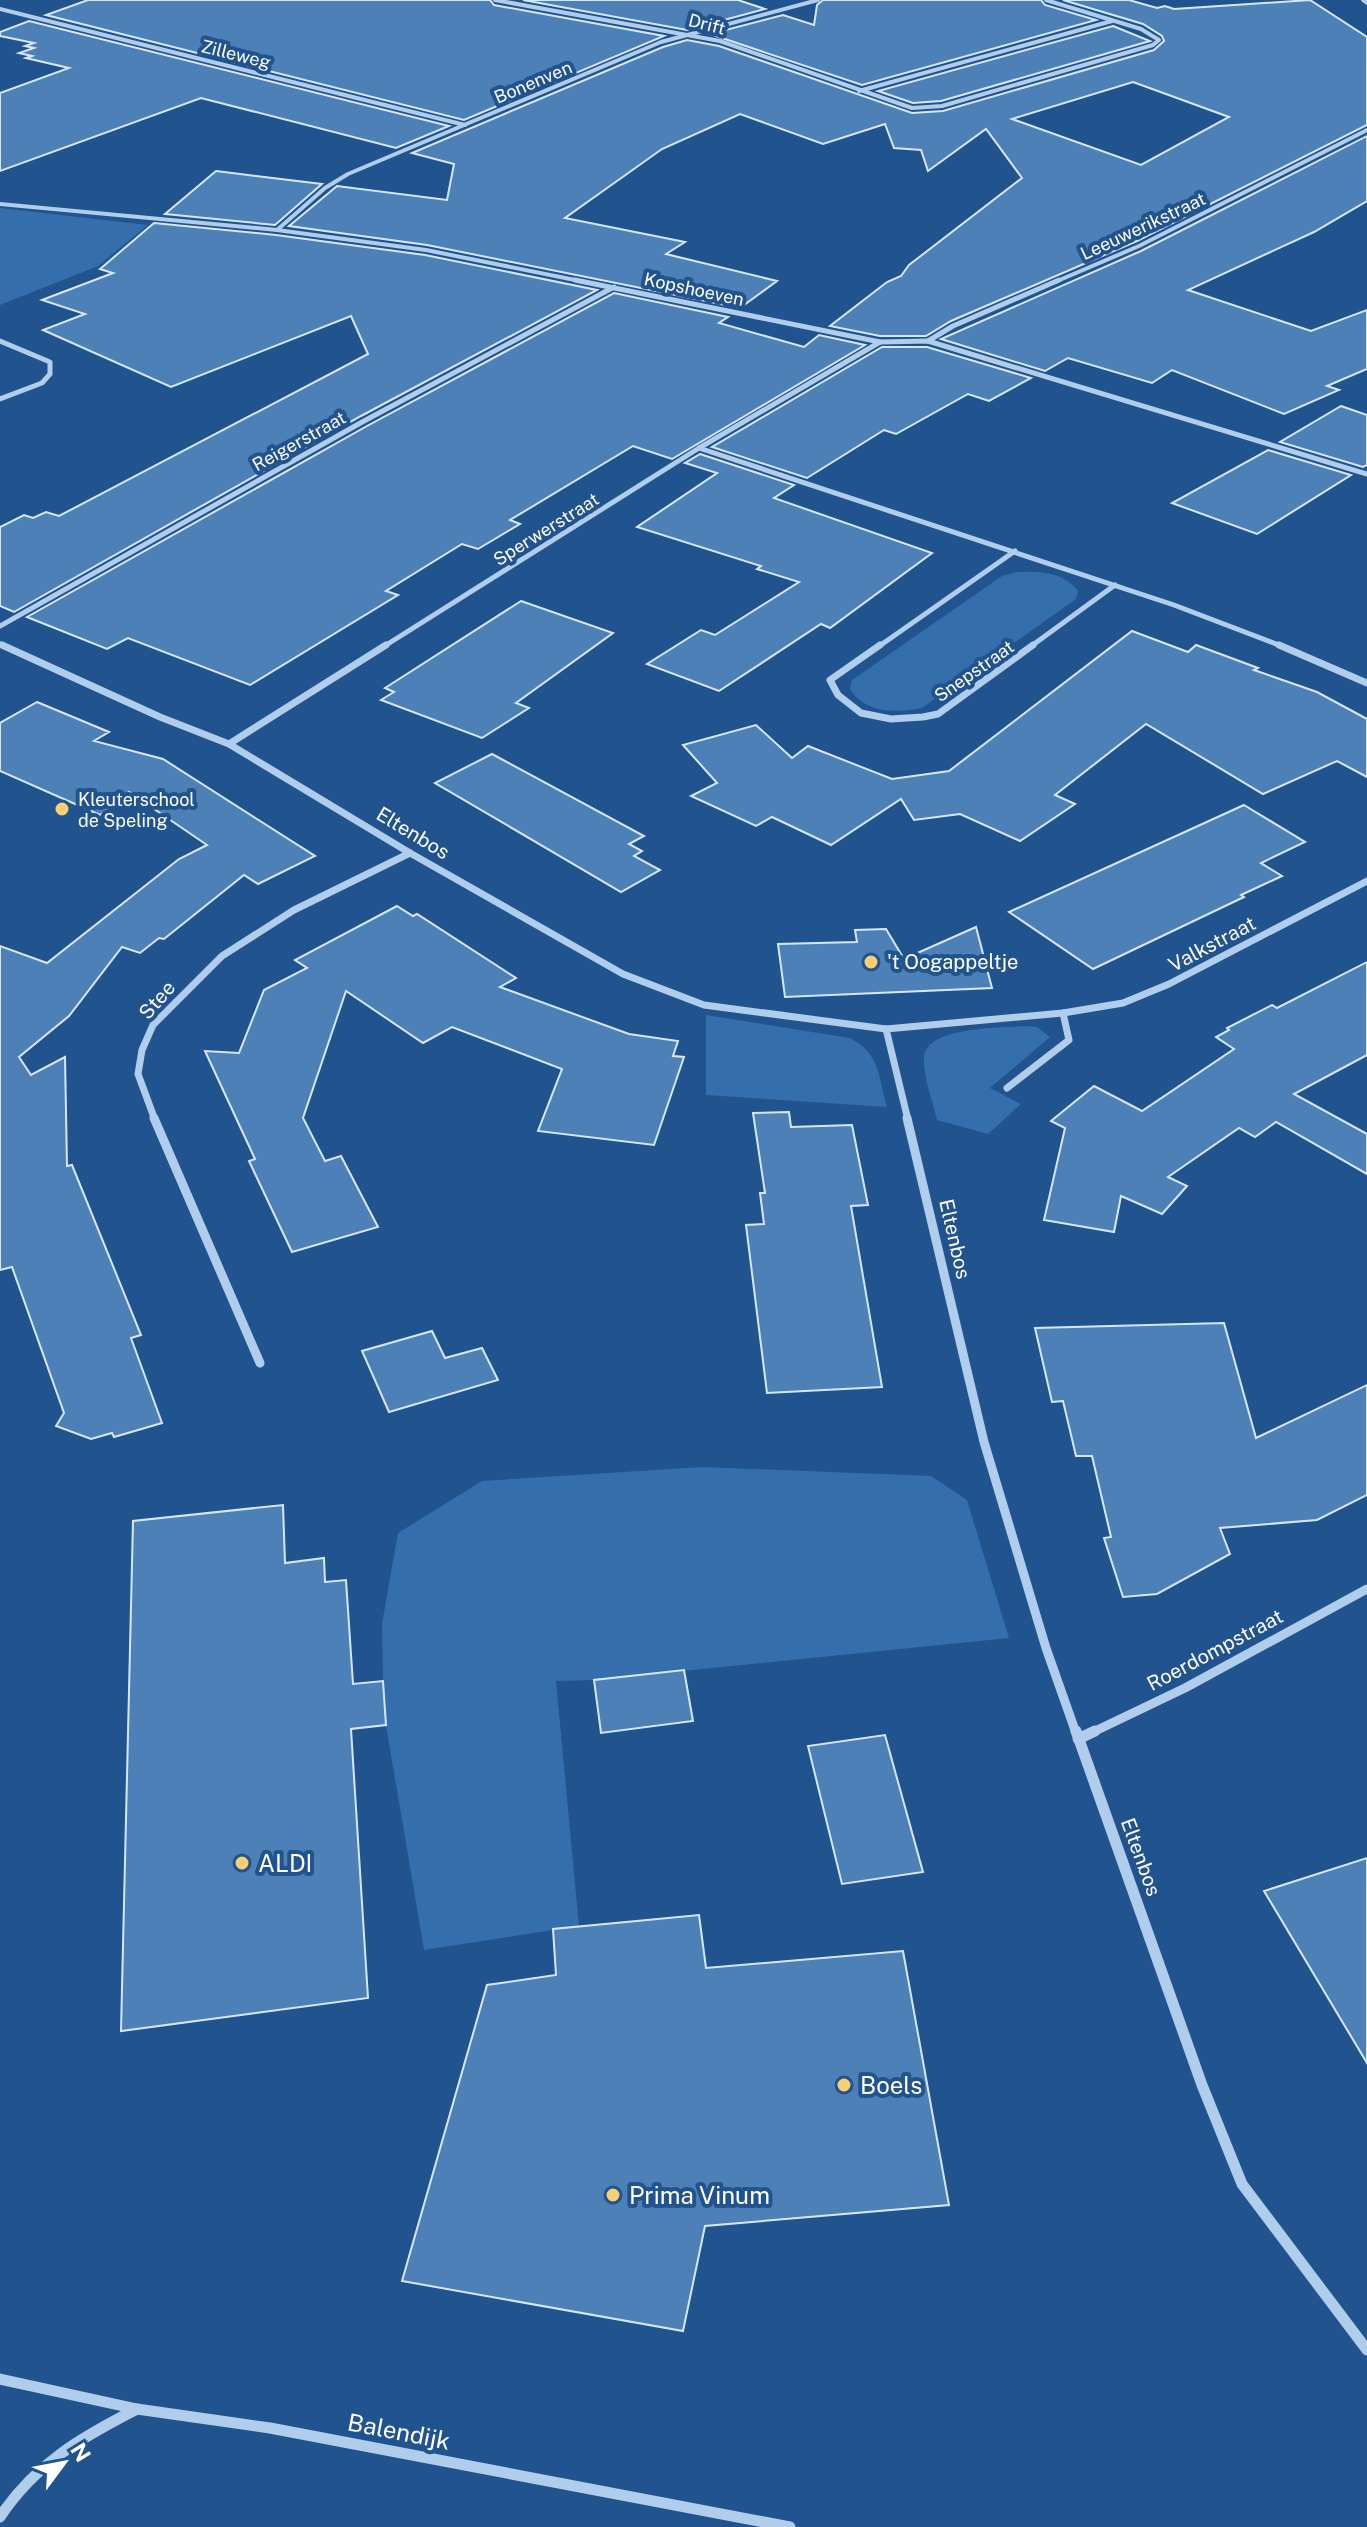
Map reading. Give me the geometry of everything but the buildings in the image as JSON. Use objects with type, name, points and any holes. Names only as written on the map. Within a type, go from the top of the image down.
[{"type":"street","name":"Drift","points":[[495,0],[720,41],[912,108],[942,106],[1153,45],[1159,40],[1141,29],[1046,0]]},
{"type":"street","name":"Bonenven","points":[[277,230],[325,188],[348,174],[689,33],[818,0]]},
{"type":"street","name":"Zilleweg","points":[[0,9],[466,125]]},
{"type":"street","points":[[859,91],[1113,20]]},
{"type":"street","name":"Leeuwerikstraat","points":[[928,341],[953,326],[1178,228],[1367,130]]},
{"type":"street","name":"Kopshoeven","points":[[0,204],[277,230],[426,250],[880,342],[928,341],[1367,474]]},
{"type":"street","name":"Reigerstraat","points":[[0,626],[364,421],[615,287]]},
{"type":"street","points":[[0,341],[50,362],[50,374],[42,383],[0,399]]},
{"type":"street","name":"Sperwerstraat","points":[[229,744],[699,448],[880,342]]},
{"type":"street","points":[[699,448],[1115,585],[1261,637],[1367,683]]},
{"type":"street","name":"Snepstraat","points":[[1015,551],[830,680],[841,702],[874,718],[913,720],[938,714],[1115,585]]},
{"type":"street","name":"Eltenbos","points":[[0,644],[229,744],[410,853],[623,974],[674,996],[746,1012],[886,1029],[984,1442],[1046,1648],[1202,2085],[1242,2184],[1367,2350]]},
{"type":"street","name":"Stee","points":[[260,1363],[156,1123],[138,1074],[142,1050],[153,1025],[222,956],[294,910],[410,853]]},
{"type":"street","name":"Valkstraat","points":[[886,1029],[1063,1013],[1123,1003],[1169,984],[1367,881]]},
{"type":"street","points":[[1007,1088],[1069,1040],[1063,1013]]},
{"type":"street","name":"Roerdompstraat","points":[[1078,1739],[1185,1688],[1367,1589]]},
{"type":"street","name":"Balendijk","points":[[0,2379],[137,2409],[270,2428],[790,2527]]},
{"type":"street","points":[[0,2517],[14,2494],[61,2448],[137,2409]]},
{"type":"shaded area","points":[[0,208],[148,225],[98,266],[0,305]]},
{"type":"shaded area","points":[[1017,572],[1059,576],[1078,591],[1076,599],[922,708],[882,710],[864,703],[850,689],[852,680],[1002,576]]},
{"type":"shaded area","points":[[706,1015],[850,1038],[873,1059],[887,1107],[706,1095]]},
{"type":"shaded area","points":[[1037,1027],[1050,1037],[990,1088],[1021,1104],[988,1134],[937,1120],[925,1073],[924,1058],[928,1048],[950,1034]]},
{"type":"shaded area","points":[[703,1467],[931,1476],[967,1500],[1009,1638],[594,1680],[556,1681],[579,1926],[424,1950],[386,1725],[383,1681],[382,1624],[398,1533],[482,1481]]},
{"type":"place","name":"Kleuterschool de Speling","points":[[62,809]]},
{"type":"place","name":"'t Oogappeltje","points":[[871,962]]},
{"type":"place","name":"ALDI","points":[[242,1863]]},
{"type":"place","name":"Boels","points":[[844,2085]]},
{"type":"place","name":"Prima Vinum","points":[[613,2195]]}]
